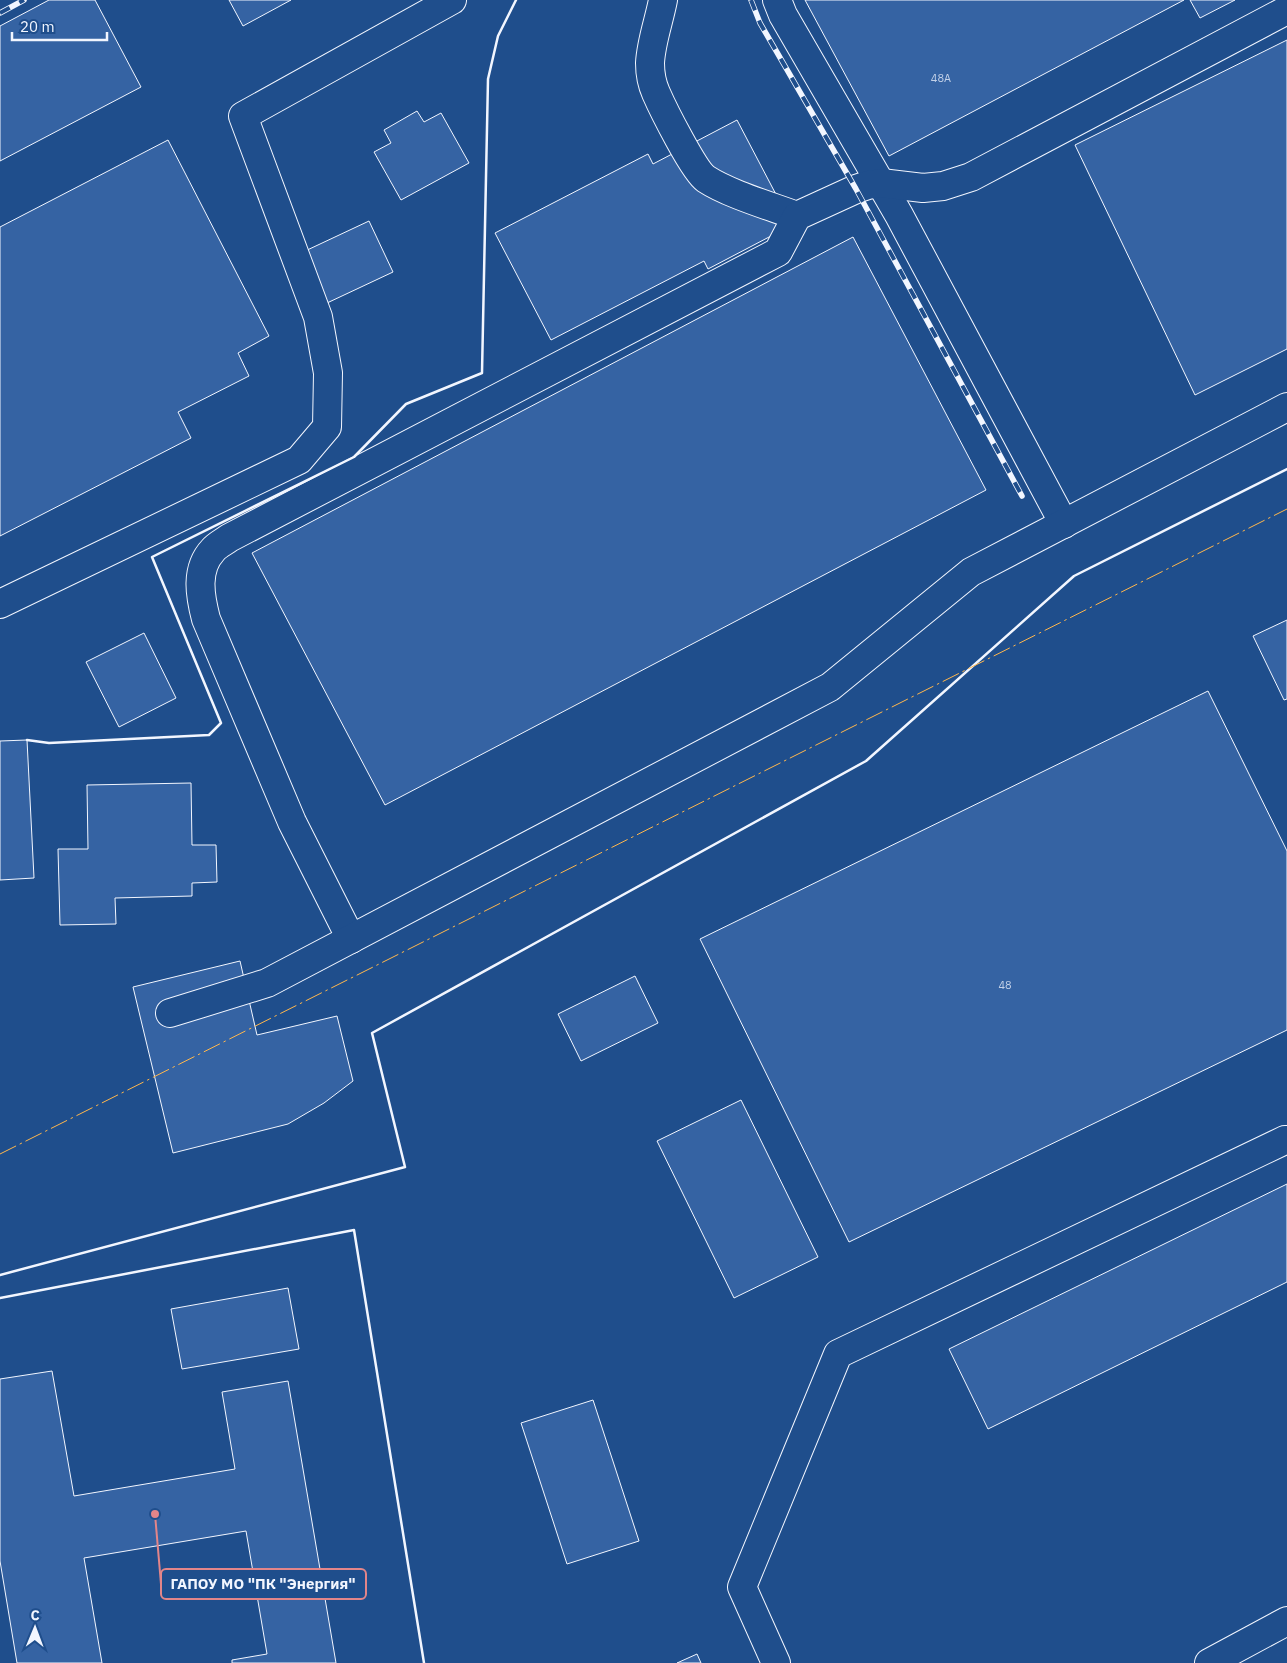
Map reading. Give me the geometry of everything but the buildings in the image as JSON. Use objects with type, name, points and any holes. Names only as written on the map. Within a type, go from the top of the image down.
[{"type":"lane","points":[[0,604],[299,460],[328,428],[328,373],[318,317],[244,116],[452,0]]},
{"type":"lane","points":[[663,0],[652,47],[651,79],[656,93],[694,165],[703,177],[718,186],[798,216]]},
{"type":"lane","points":[[777,0],[783,15],[881,184],[1064,524]]},
{"type":"lane","points":[[351,939],[292,822],[206,619],[201,601],[199,582],[204,564],[213,550],[229,538],[778,252],[798,216],[868,185],[881,184],[923,188],[943,186],[971,177],[1287,10]]},
{"type":"lane","points":[[170,1013],[267,983],[830,687],[971,572],[1287,407]]},
{"type":"lane","points":[[776,1663],[742,1588],[838,1354],[1287,1140]]},
{"type":"lane","points":[[1209,1663],[1287,1621]]},
{"type":"railway","points":[[0,13],[24,0]]},
{"type":"railway","points":[[751,0],[760,23],[856,189],[1022,496]]},
{"type":"wall","points":[[27,740],[49,743],[209,735],[221,723],[152,557],[354,457],[406,404],[482,373],[488,79],[498,36],[516,0]]},
{"type":"wall","points":[[0,1275],[405,1167],[372,1033],[866,761],[1074,576],[1287,469]]},
{"type":"wall","points":[[0,1298],[354,1230],[424,1663]]},
{"type":"power","points":[[0,1154],[1287,509]]},
{"type":"place","name":"ГАПОУ МО \"ПК \"Энергия\"","points":[[155,1514]]}]
